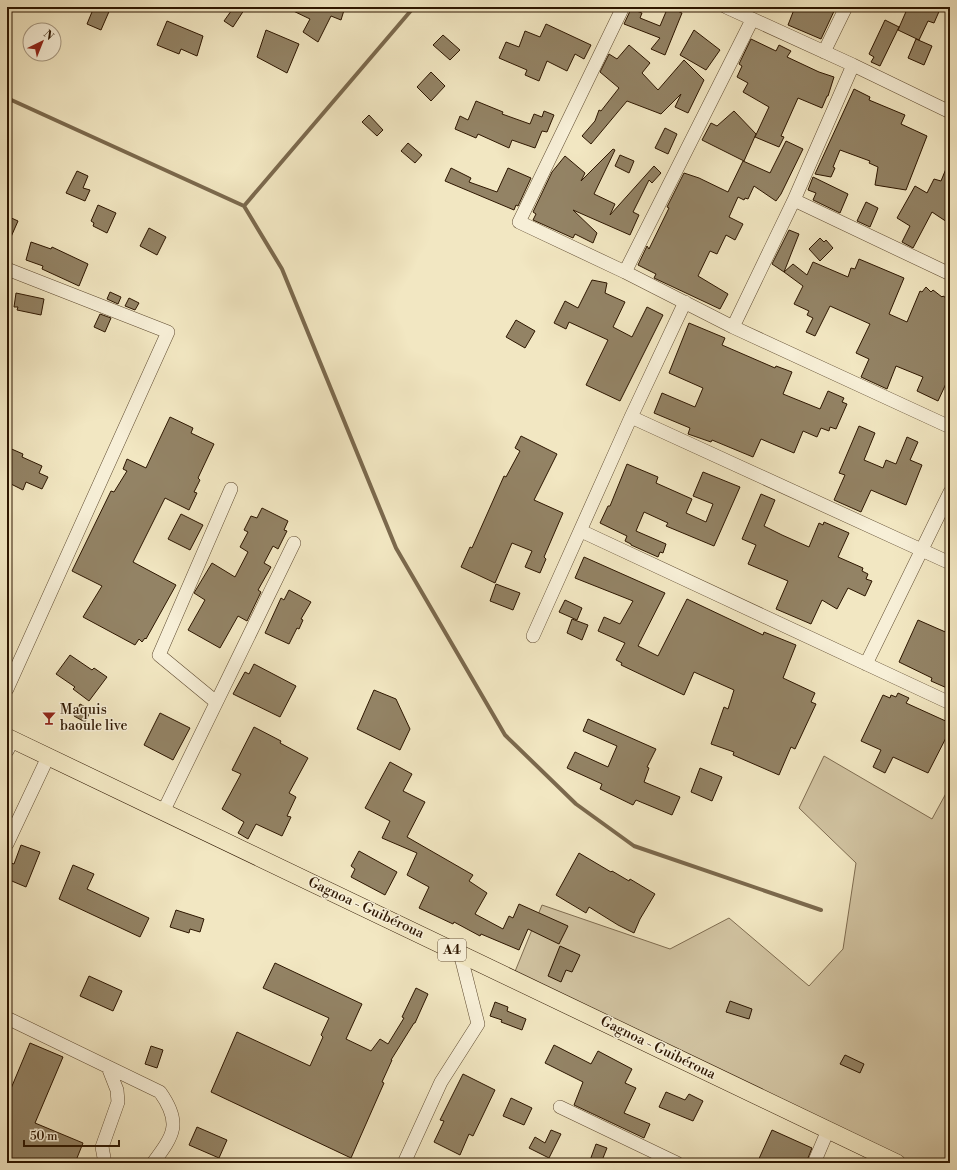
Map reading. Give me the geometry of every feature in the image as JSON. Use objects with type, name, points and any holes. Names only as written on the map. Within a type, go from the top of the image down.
[{"type":"main road","name":"Gagnoa - Guibéroua","points":[[9,743],[48,757],[897,1163]]},
{"type":"street","points":[[623,7],[519,222],[625,272],[733,327],[950,427]]},
{"type":"street","points":[[726,7],[853,65],[950,112]]},
{"type":"street","points":[[824,52],[846,7]]},
{"type":"street","points":[[625,272],[752,20]]},
{"type":"street","points":[[733,327],[794,200],[853,65]]},
{"type":"street","points":[[794,200],[950,274]]},
{"type":"street","points":[[7,269],[168,332],[7,689]]},
{"type":"street","points":[[533,636],[631,417],[685,302]]},
{"type":"street","points":[[631,417],[950,563]]},
{"type":"street","points":[[216,702],[160,655],[231,489]]},
{"type":"street","points":[[866,664],[950,492]]},
{"type":"street","points":[[581,531],[950,703]]},
{"type":"street","points":[[163,812],[294,543]]},
{"type":"street","points":[[7,844],[48,757]]},
{"type":"street","points":[[404,1163],[441,1082],[478,1024],[460,953]]},
{"type":"street","points":[[7,1018],[160,1092],[168,1104],[174,1124],[170,1141],[153,1163]]},
{"type":"street","points":[[105,1163],[102,1147],[118,1102],[117,1090],[108,1067]]},
{"type":"street","points":[[560,1107],[677,1163]]},
{"type":"street","points":[[814,1163],[828,1130]]},
{"type":"shaded area","points":[[824,756],[932,819],[950,786],[950,1163],[900,1163],[514,974],[542,905],[670,949],[729,918],[809,986],[843,949],[856,863],[799,808]]},
{"type":"building","points":[[94,7],[111,7],[101,30],[87,24]]},
{"type":"building","points":[[234,7],[246,7],[233,27],[224,21]]},
{"type":"building","points":[[285,7],[345,7],[341,20],[331,16],[318,42],[303,32],[310,19]]},
{"type":"building","points":[[668,7],[682,13],[665,55],[651,49],[660,38],[624,24],[631,9],[642,13],[640,18],[660,26]]},
{"type":"building","points":[[795,7],[836,7],[821,39],[788,25]]},
{"type":"building","points":[[908,7],[941,7],[934,23],[928,21],[919,40],[898,30]]},
{"type":"building","points":[[885,20],[899,27],[880,66],[871,62],[874,57],[869,54]]},
{"type":"building","points":[[167,21],[203,36],[197,56],[181,49],[179,54],[157,45]]},
{"type":"building","points":[[546,24],[591,45],[584,59],[575,54],[567,71],[547,61],[539,81],[525,75],[527,70],[499,58],[506,42],[519,47],[525,31],[540,37]]},
{"type":"building","points":[[266,30],[299,44],[287,73],[257,57]]},
{"type":"building","points":[[694,30],[720,50],[706,70],[680,55]]},
{"type":"building","points":[[443,35],[460,50],[450,60],[433,45]]},
{"type":"building","points":[[751,39],[776,51],[779,45],[791,51],[787,57],[819,72],[834,77],[828,96],[822,108],[798,98],[781,136],[784,137],[779,147],[755,137],[769,107],[743,92],[748,83],[737,77],[742,66],[739,64]]},
{"type":"building","points":[[916,39],[932,46],[924,65],[908,58]]},
{"type":"building","points":[[629,45],[650,63],[642,73],[658,90],[684,60],[704,80],[688,113],[675,107],[681,94],[661,114],[627,101],[591,144],[582,136],[595,121],[599,110],[601,111],[619,88],[600,72],[609,54],[617,59]]},
{"type":"building","points":[[431,72],[445,86],[431,101],[417,87]]},
{"type":"building","points":[[854,89],[870,97],[869,100],[905,115],[901,124],[927,136],[906,190],[875,185],[878,167],[869,163],[870,161],[840,150],[833,167],[835,168],[831,177],[815,174]]},
{"type":"building","points":[[476,101],[503,112],[502,114],[530,124],[534,114],[542,117],[544,111],[554,115],[547,132],[542,131],[535,148],[512,140],[509,148],[478,134],[476,138],[455,129],[460,116],[468,120]]},
{"type":"building","points":[[734,111],[756,134],[744,161],[702,140],[711,123],[717,126]]},
{"type":"building","points":[[369,115],[383,130],[377,136],[362,122]]},
{"type":"building","points":[[665,128],[677,134],[668,154],[655,148]]},
{"type":"building","points":[[786,141],[803,149],[781,194],[776,201],[754,186],[748,199],[745,198],[744,200],[738,197],[729,217],[743,224],[735,240],[726,235],[717,254],[710,251],[698,276],[728,294],[720,309],[654,278],[656,274],[638,265],[647,246],[649,249],[669,208],[667,207],[684,173],[699,178],[728,192],[743,161],[770,173]]},
{"type":"building","points":[[408,143],[422,155],[415,163],[401,151]]},
{"type":"building","points":[[613,149],[615,150],[594,194],[615,204],[610,215],[654,166],[661,173],[652,183],[649,180],[633,212],[639,215],[630,235],[573,210],[597,233],[593,243],[575,234],[573,238],[533,220],[536,214],[533,212],[552,172],[565,156],[585,173],[581,181]]},
{"type":"building","points":[[620,155],[634,161],[629,173],[615,166]]},
{"type":"building","points":[[950,159],[950,224],[932,212],[913,248],[902,242],[910,226],[897,218],[915,186],[927,193],[934,179],[941,181]]},
{"type":"building","points":[[451,168],[471,178],[469,182],[497,192],[508,168],[531,178],[518,206],[516,205],[514,210],[445,181]]},
{"type":"building","points":[[77,171],[88,176],[83,188],[90,190],[85,201],[66,193]]},
{"type":"building","points":[[813,177],[848,194],[840,213],[813,200],[816,193],[808,190]]},
{"type":"building","points":[[866,202],[878,208],[870,227],[857,221]]},
{"type":"building","points":[[98,205],[116,213],[107,233],[93,226],[94,223],[91,221]]},
{"type":"building","points":[[7,216],[18,221],[7,246]]},
{"type":"building","points":[[149,228],[166,237],[157,255],[140,246]]},
{"type":"building","points":[[789,230],[799,234],[784,272],[772,264]]},
{"type":"building","points":[[820,238],[824,242],[826,240],[833,248],[820,261],[809,249]]},
{"type":"building","points":[[31,242],[51,249],[52,247],[88,264],[79,286],[42,269],[43,266],[26,260]]},
{"type":"building","points":[[859,259],[904,278],[889,314],[907,322],[920,291],[922,292],[926,287],[931,292],[933,290],[942,297],[943,296],[950,300],[950,375],[938,401],[917,391],[923,377],[896,366],[887,389],[861,377],[869,359],[856,353],[870,324],[830,306],[815,336],[806,332],[813,318],[807,315],[809,311],[794,304],[803,286],[784,272],[793,264],[807,275],[813,262],[848,277],[851,268],[855,269]]},
{"type":"building","points":[[592,280],[607,283],[605,293],[625,302],[613,327],[632,337],[647,307],[663,315],[620,401],[586,385],[608,340],[569,322],[566,329],[554,323],[565,301],[578,308]]},
{"type":"building","points":[[110,292],[121,297],[118,304],[107,299]]},
{"type":"building","points":[[16,293],[44,299],[41,315],[17,310],[18,307],[14,307]]},
{"type":"building","points":[[129,298],[139,303],[135,310],[125,306]]},
{"type":"building","points":[[100,314],[111,318],[105,332],[94,327]]},
{"type":"building","points":[[516,320],[535,331],[525,348],[506,337]]},
{"type":"building","points":[[689,323],[725,338],[722,345],[775,368],[776,366],[792,372],[783,394],[820,409],[828,391],[844,398],[842,402],[847,404],[836,429],[830,427],[829,431],[821,428],[817,437],[803,431],[794,453],[761,439],[753,457],[712,440],[711,442],[688,434],[690,428],[654,413],[662,393],[695,407],[703,388],[669,373]]},
{"type":"building","points":[[170,417],[193,428],[191,433],[214,444],[198,478],[200,480],[194,492],[197,493],[189,510],[165,498],[133,562],[176,585],[146,639],[145,638],[142,642],[139,639],[135,645],[83,617],[102,586],[72,571],[111,491],[114,492],[127,471],[123,469],[127,459],[146,468]]},
{"type":"building","points":[[859,426],[875,433],[864,460],[883,468],[886,460],[896,464],[907,437],[918,442],[910,460],[922,465],[906,505],[871,490],[861,512],[834,500],[845,475],[839,473]]},
{"type":"building","points":[[521,436],[557,454],[534,500],[563,513],[544,557],[546,559],[540,573],[525,567],[532,551],[512,543],[495,583],[461,567],[470,547],[472,548],[504,476],[506,477],[520,451],[515,448]]},
{"type":"building","points":[[7,447],[23,454],[22,457],[42,466],[39,473],[48,477],[42,489],[26,482],[23,490],[7,482]]},
{"type":"building","points":[[627,464],[658,477],[656,483],[692,499],[686,513],[706,522],[713,504],[693,496],[703,472],[740,487],[714,546],[666,526],[668,523],[644,512],[636,531],[666,544],[663,553],[660,552],[658,557],[631,545],[625,541],[627,536],[600,523],[608,506],[610,506]]},
{"type":"building","points":[[761,494],[775,500],[764,526],[809,547],[819,523],[823,525],[824,522],[849,533],[838,557],[863,568],[862,571],[868,574],[866,579],[872,581],[865,596],[848,588],[837,609],[822,600],[811,624],[776,609],[788,581],[748,564],[756,545],[742,539]]},
{"type":"building","points":[[262,508],[288,521],[284,530],[287,531],[278,549],[273,546],[264,563],[271,567],[258,590],[261,592],[247,621],[238,616],[220,648],[188,630],[205,600],[194,593],[212,563],[235,577],[248,552],[240,547],[248,532],[244,530],[251,516],[257,518]]},
{"type":"building","points":[[181,514],[203,525],[190,550],[168,539]]},
{"type":"building","points":[[584,557],[665,593],[638,646],[658,656],[687,599],[763,635],[764,632],[796,645],[783,678],[815,693],[811,702],[816,704],[795,749],[791,747],[779,775],[733,755],[734,752],[711,744],[724,707],[728,709],[734,690],[694,672],[684,695],[621,665],[622,663],[616,660],[625,643],[598,631],[604,617],[620,624],[633,601],[575,578]]},
{"type":"building","points":[[496,584],[520,593],[513,610],[490,601]]},
{"type":"building","points":[[289,590],[311,602],[301,619],[303,620],[299,629],[297,628],[289,644],[265,633],[281,598],[284,600]]},
{"type":"building","points":[[565,600],[582,608],[577,620],[559,612]]},
{"type":"building","points":[[572,619],[588,625],[582,640],[567,633]]},
{"type":"building","points":[[918,620],[950,634],[950,681],[947,688],[931,681],[932,678],[899,662]]},
{"type":"building","points":[[70,655],[92,670],[94,668],[107,677],[89,701],[73,689],[75,687],[56,674]]},
{"type":"building","points":[[254,664],[296,686],[280,717],[233,694],[245,672],[249,674]]},
{"type":"building","points":[[374,690],[396,699],[410,729],[400,750],[357,729]]},
{"type":"building","points":[[898,693],[909,698],[906,703],[950,723],[950,730],[928,773],[893,757],[885,773],[873,767],[881,750],[861,741],[883,695],[890,698],[891,695],[896,697]]},
{"type":"building","points":[[80,704],[91,710],[85,722],[74,716]]},
{"type":"building","points":[[160,713],[190,728],[173,760],[144,745]]},
{"type":"building","points":[[588,719],[656,749],[647,767],[649,768],[644,782],[680,797],[672,815],[636,800],[633,805],[600,789],[602,784],[567,768],[575,752],[608,767],[617,746],[583,731]]},
{"type":"building","points":[[254,727],[281,741],[280,743],[308,758],[289,793],[296,797],[287,816],[291,817],[282,836],[256,824],[248,839],[238,833],[244,822],[222,809],[241,774],[232,770]]},
{"type":"building","points":[[390,762],[412,774],[403,791],[425,802],[407,837],[473,875],[469,881],[487,893],[475,914],[503,929],[509,916],[513,918],[519,904],[568,926],[559,944],[528,929],[519,950],[481,934],[480,936],[454,922],[453,924],[419,908],[429,887],[407,875],[417,853],[382,838],[390,821],[365,808]]},
{"type":"building","points":[[700,768],[722,777],[712,801],[691,792]]},
{"type":"building","points":[[21,845],[40,852],[26,887],[7,879],[7,871],[11,863],[14,864]]},
{"type":"building","points":[[359,851],[397,872],[385,895],[351,877],[355,869],[351,866]]},
{"type":"building","points":[[579,853],[611,872],[612,871],[629,881],[630,879],[655,894],[640,919],[634,933],[589,907],[586,913],[556,895]]},
{"type":"building","points":[[73,865],[94,874],[87,889],[149,918],[140,937],[59,899]]},
{"type":"building","points":[[176,910],[204,919],[200,932],[190,929],[189,933],[170,927]]},
{"type":"building","points":[[560,946],[580,955],[572,972],[566,970],[561,982],[548,976]]},
{"type":"building","points":[[275,963],[362,1004],[346,1039],[371,1051],[380,1039],[388,1044],[404,1018],[402,1017],[416,988],[428,994],[415,1023],[391,1060],[382,1082],[384,1083],[351,1158],[211,1092],[237,1032],[310,1066],[323,1037],[321,1035],[329,1018],[263,988]]},
{"type":"building","points":[[89,976],[122,991],[113,1011],[80,996]]},
{"type":"building","points":[[730,1001],[752,1009],[749,1019],[726,1012]]},
{"type":"building","points":[[495,1002],[508,1007],[507,1011],[526,1019],[522,1030],[490,1016]]},
{"type":"building","points":[[30,1043],[63,1057],[35,1123],[83,1143],[75,1163],[7,1163],[7,1098]]},
{"type":"building","points":[[554,1045],[591,1064],[598,1051],[632,1069],[625,1083],[636,1088],[624,1113],[650,1124],[644,1138],[574,1105],[583,1082],[545,1063]]},
{"type":"building","points":[[151,1046],[163,1050],[157,1068],[145,1064]]},
{"type":"building","points":[[845,1055],[864,1064],[860,1073],[840,1064]]},
{"type":"building","points":[[463,1074],[495,1090],[473,1136],[469,1134],[460,1155],[434,1142],[444,1121],[440,1120]]},
{"type":"building","points":[[666,1092],[685,1100],[689,1094],[703,1101],[693,1121],[659,1107]]},
{"type":"building","points":[[511,1098],[532,1108],[524,1125],[503,1116]]},
{"type":"building","points":[[197,1127],[227,1140],[219,1158],[189,1145]]},
{"type":"building","points":[[551,1130],[561,1134],[549,1158],[529,1148],[535,1137],[545,1143]]},
{"type":"building","points":[[772,1130],[812,1148],[806,1163],[757,1163]]},
{"type":"building","points":[[596,1144],[607,1148],[601,1163],[589,1163]]},
{"type":"waterway","points":[[7,98],[244,206],[414,7]]},
{"type":"waterway","points":[[244,206],[282,269],[396,548],[505,735],[576,804],[634,846],[821,910]]},
{"type":"place","name":"Maquis baoule live","points":[[49,718]]}]
